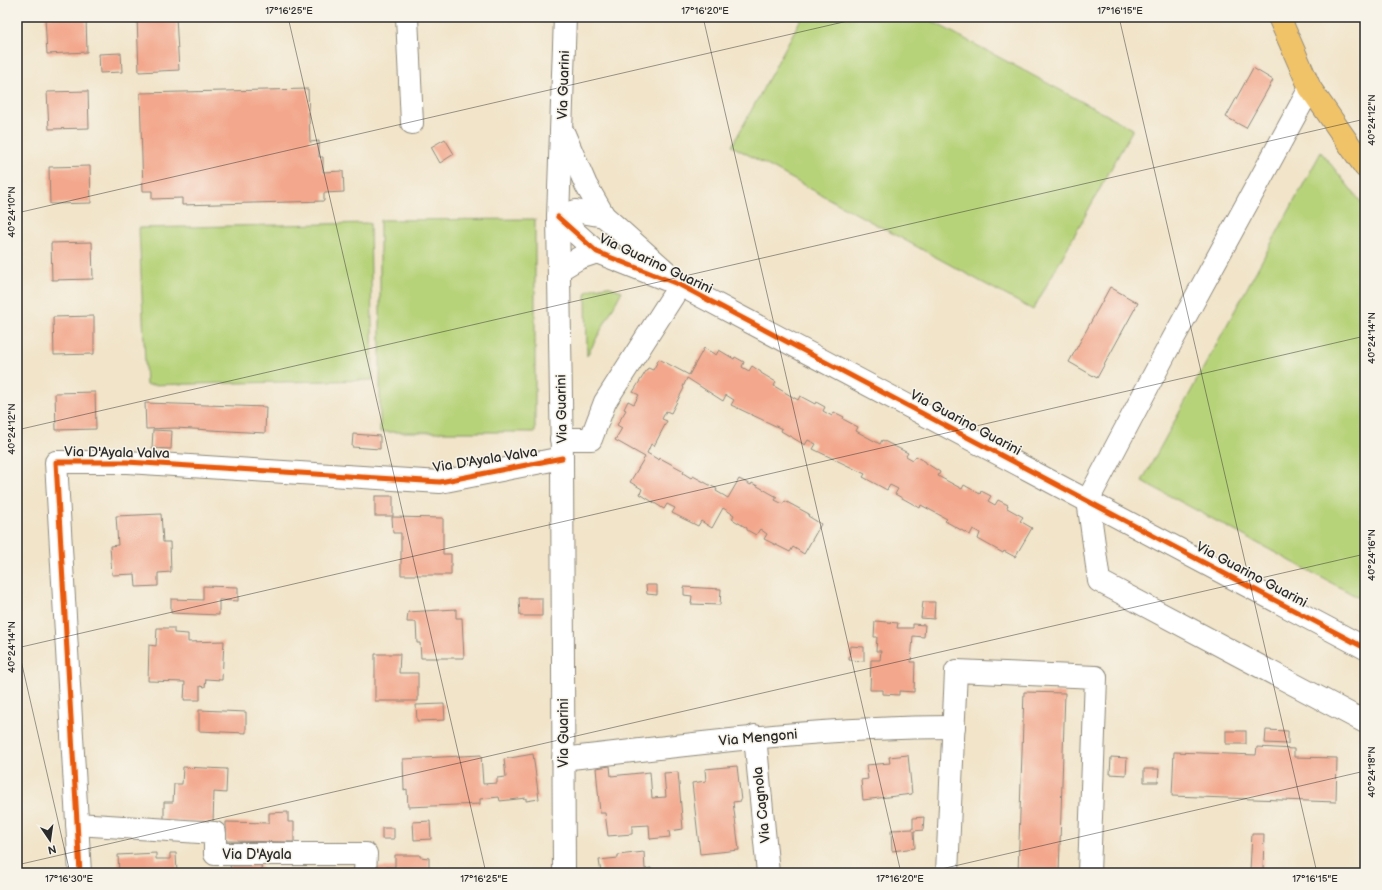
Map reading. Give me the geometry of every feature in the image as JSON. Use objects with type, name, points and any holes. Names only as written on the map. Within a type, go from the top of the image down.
[{"type":"main road","points":[[1279,17],[1310,88],[1365,167]]},
{"type":"street","points":[[407,17],[412,123]]},
{"type":"street","name":"Via Guarini","points":[[564,873],[558,217],[565,17]]},
{"type":"street","points":[[1310,88],[1166,352],[1088,500],[1099,581],[1365,722]]},
{"type":"street","name":"Via Guarino Guarini","points":[[562,129],[586,185],[604,216],[680,285]]},
{"type":"street","name":"Via Guarino Guarini","points":[[604,216],[576,211],[558,217],[597,252],[680,285],[1365,648]]},
{"type":"street","name":"Via Guarino Guarini","points":[[559,270],[579,258],[597,252]]},
{"type":"street","points":[[561,448],[591,439],[605,402],[680,285]]},
{"type":"street","name":"Via D'Ayala Valva","points":[[80,873],[56,462],[128,462],[440,482],[561,448]]},
{"type":"street","points":[[947,873],[956,671],[1096,677],[1089,873]]},
{"type":"street","name":"Via Mengoni","points":[[563,759],[755,736],[896,727],[954,727]]},
{"type":"street","name":"Via Cagnola","points":[[755,736],[768,873]]},
{"type":"street","name":"Via D'Ayala","points":[[77,824],[215,833],[215,854],[366,854],[365,873]]},
{"type":"green space","points":[[802,17],[924,17],[1133,129],[1033,310],[732,146]]},
{"type":"green space","points":[[1321,152],[1365,207],[1365,601],[1142,481]]},
{"type":"green space","points":[[535,219],[535,432],[380,432],[380,220]]},
{"type":"green space","points":[[370,223],[373,380],[146,385],[139,228]]},
{"type":"green space","points":[[607,286],[622,291],[587,356],[586,292],[595,288]]},
{"type":"building","points":[[45,17],[86,17],[87,52],[47,54]]},
{"type":"building","points":[[137,17],[176,17],[179,70],[139,72]]},
{"type":"building","points":[[121,53],[122,72],[100,73],[99,54]]},
{"type":"building","points":[[1253,68],[1273,80],[1246,128],[1226,117]]},
{"type":"building","points":[[308,89],[310,142],[319,141],[319,157],[323,157],[323,172],[343,171],[344,192],[324,193],[324,201],[182,205],[182,198],[152,199],[152,191],[143,191],[140,93]]},
{"type":"building","points":[[88,91],[89,128],[49,129],[47,92]]},
{"type":"building","points":[[445,139],[454,154],[440,163],[431,147]]},
{"type":"building","points":[[90,166],[91,203],[50,204],[49,167]]},
{"type":"building","points":[[92,242],[93,279],[52,280],[51,243]]},
{"type":"building","points":[[1110,287],[1138,303],[1097,378],[1069,362]]},
{"type":"building","points":[[94,316],[94,354],[54,355],[53,317]]},
{"type":"building","points":[[704,348],[716,355],[719,350],[734,359],[735,357],[744,362],[742,367],[749,371],[752,366],[776,382],[774,386],[798,400],[800,396],[815,404],[816,402],[825,407],[823,411],[832,416],[834,412],[844,417],[843,419],[858,427],[856,431],[880,444],[882,440],[908,453],[906,456],[913,460],[916,456],[940,472],[938,476],[962,489],[964,485],[980,494],[981,491],[991,496],[988,501],[995,505],[998,500],[1008,505],[1007,508],[1023,517],[1020,521],[1032,528],[1015,557],[1004,551],[1003,553],[978,539],[980,533],[973,529],[970,535],[945,521],[947,519],[921,505],[920,508],[895,494],[898,489],[890,485],[887,490],[863,477],[865,474],[813,449],[816,444],[808,440],[805,445],[781,431],[782,429],[731,405],[734,400],[726,395],[723,401],[687,378],[683,387],[684,388],[671,413],[666,411],[662,419],[667,421],[654,446],[651,444],[647,453],[684,471],[683,473],[691,478],[693,476],[717,489],[716,491],[728,498],[739,479],[751,485],[752,483],[777,497],[775,500],[783,504],[785,501],[809,514],[808,516],[821,524],[804,554],[793,547],[790,552],[764,539],[767,534],[760,529],[756,535],[747,530],[747,528],[732,519],[734,515],[723,508],[712,528],[701,521],[698,526],[672,513],[675,508],[667,504],[664,509],[640,494],[642,489],[630,482],[645,457],[615,440],[622,428],[617,425],[626,410],[624,409],[628,401],[634,404],[639,395],[633,392],[648,368],[653,370],[659,359],[689,375]]},
{"type":"building","points":[[95,392],[96,429],[56,430],[55,393]]},
{"type":"building","points":[[145,403],[266,407],[265,433],[175,428],[146,429]]},
{"type":"building","points":[[153,430],[172,431],[171,449],[152,448]]},
{"type":"building","points":[[353,434],[380,436],[380,449],[352,447]]},
{"type":"building","points":[[375,496],[393,496],[393,516],[375,516]]},
{"type":"building","points":[[161,514],[163,542],[170,542],[171,572],[158,573],[158,586],[136,587],[135,574],[112,575],[110,546],[118,545],[116,516]]},
{"type":"building","points":[[392,517],[443,518],[443,554],[451,554],[451,575],[401,575],[401,533],[393,533]]},
{"type":"building","points":[[646,585],[657,585],[657,595],[647,594]]},
{"type":"building","points":[[203,586],[238,587],[238,601],[219,600],[219,615],[171,613],[171,599],[203,600]]},
{"type":"building","points":[[684,587],[721,589],[720,605],[691,604],[692,596],[684,595]]},
{"type":"building","points":[[519,598],[542,598],[542,616],[520,616]]},
{"type":"building","points":[[923,602],[935,602],[934,619],[921,618]]},
{"type":"building","points":[[456,609],[456,618],[462,618],[464,658],[421,658],[420,643],[417,643],[416,622],[407,622],[408,612]]},
{"type":"building","points":[[875,621],[898,623],[897,628],[913,628],[913,624],[925,625],[924,637],[913,636],[911,662],[915,662],[914,692],[899,691],[899,695],[883,694],[883,690],[870,690],[871,660],[880,660],[881,651],[876,651],[877,637],[874,637]]},
{"type":"building","points":[[157,628],[174,628],[174,633],[188,634],[188,642],[224,641],[222,680],[206,679],[205,687],[200,686],[200,700],[184,700],[185,682],[148,681],[149,645],[156,646]]},
{"type":"building","points":[[850,646],[864,647],[864,661],[849,660]]},
{"type":"building","points":[[375,654],[400,654],[399,673],[418,673],[418,701],[375,701]]},
{"type":"building","points":[[1024,692],[1065,693],[1059,873],[1018,873]]},
{"type":"building","points":[[444,704],[445,720],[417,721],[416,705]]},
{"type":"building","points":[[199,710],[246,712],[246,733],[199,731]]},
{"type":"building","points":[[1266,730],[1288,731],[1288,744],[1265,743]]},
{"type":"building","points":[[1226,731],[1246,731],[1246,744],[1226,744]]},
{"type":"building","points":[[1257,747],[1294,749],[1294,757],[1337,758],[1336,802],[1172,796],[1174,752],[1256,755]]},
{"type":"building","points":[[533,754],[539,799],[526,801],[526,798],[500,801],[499,797],[480,799],[480,804],[408,807],[407,789],[404,790],[403,759],[481,755],[483,784],[497,783],[497,778],[506,777],[504,759]]},
{"type":"building","points":[[908,755],[912,794],[863,800],[861,780],[868,779],[866,765],[890,763],[889,757]]},
{"type":"building","points":[[1111,757],[1127,758],[1126,775],[1110,774]]},
{"type":"building","points":[[610,766],[611,776],[650,772],[652,798],[666,797],[664,773],[678,772],[683,829],[669,831],[670,837],[650,839],[649,825],[632,826],[632,834],[608,836],[605,813],[600,813],[596,768]]},
{"type":"building","points":[[737,766],[741,801],[733,802],[739,850],[700,854],[692,783],[706,781],[705,769]]},
{"type":"building","points":[[183,767],[227,769],[226,793],[214,792],[213,822],[164,820],[164,802],[173,802],[174,784],[182,784]]},
{"type":"building","points":[[1144,769],[1159,769],[1158,782],[1144,782]]},
{"type":"building","points":[[288,812],[288,822],[294,822],[294,842],[226,841],[226,822],[269,823],[269,813]]},
{"type":"building","points":[[924,817],[923,830],[914,831],[915,848],[892,851],[891,830],[913,829],[913,818]]},
{"type":"building","points":[[430,821],[431,839],[414,840],[413,822]]},
{"type":"building","points":[[382,828],[394,828],[394,839],[382,839]]},
{"type":"building","points":[[1252,834],[1264,834],[1263,871],[1250,870]]},
{"type":"building","points":[[644,852],[645,869],[651,868],[652,873],[601,873],[599,860],[618,858],[618,855]]},
{"type":"building","points":[[156,853],[156,859],[170,859],[170,853],[176,853],[177,873],[119,873],[118,855]]},
{"type":"building","points":[[395,855],[420,855],[420,857],[429,858],[429,868],[432,868],[432,873],[376,873],[376,867],[395,867]]},
{"type":"building","points":[[260,857],[262,873],[231,873],[230,864]]},
{"type":"cycle path","points":[[558,217],[597,252],[680,285],[1365,648]]},
{"type":"cycle path","points":[[80,873],[56,462],[127,462],[440,482],[562,458]]}]
